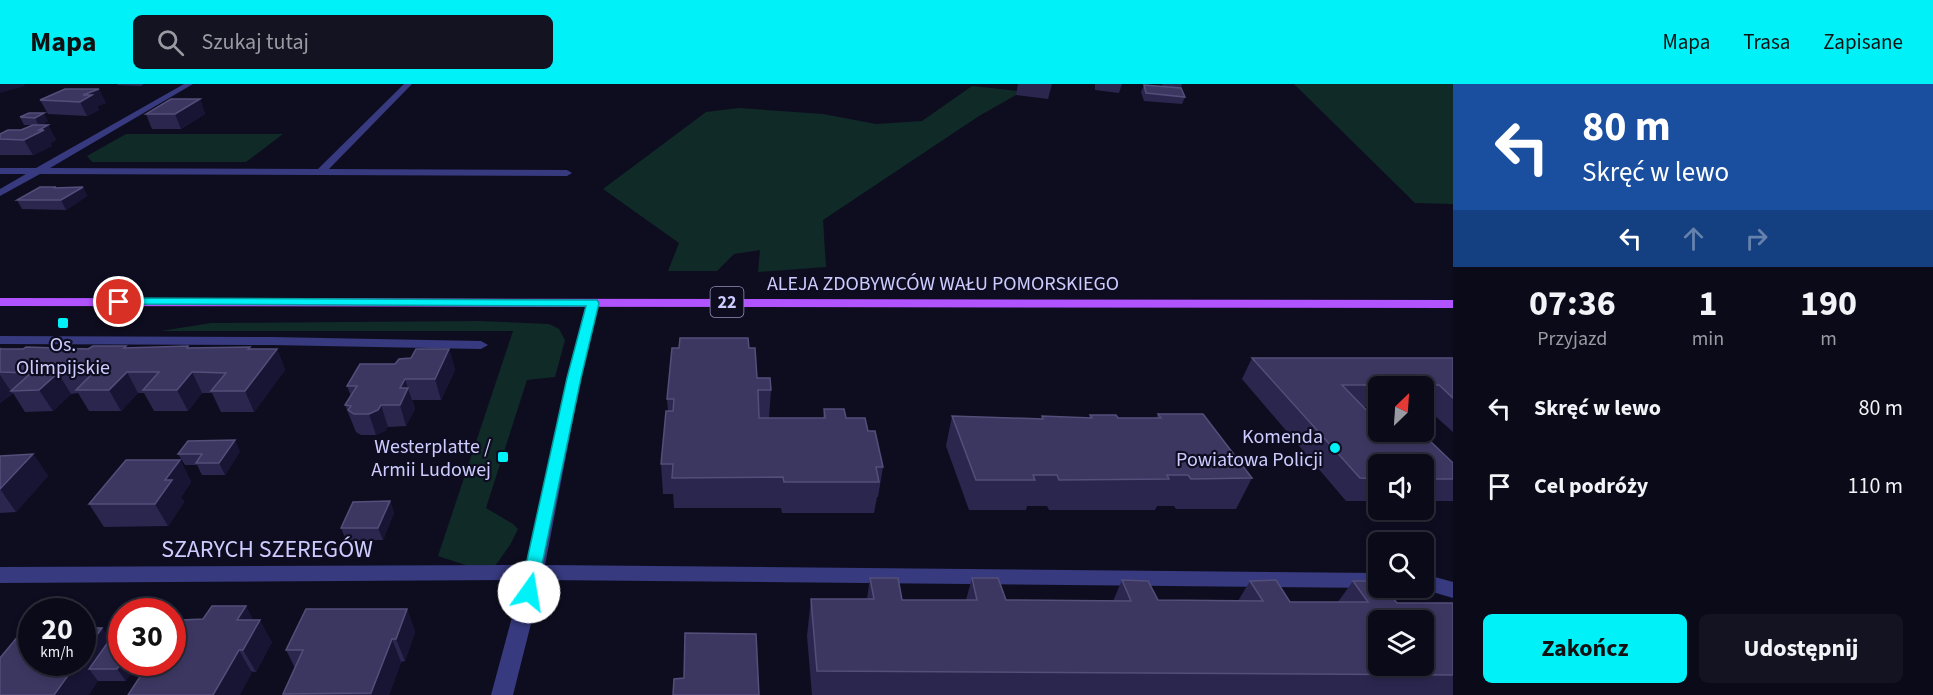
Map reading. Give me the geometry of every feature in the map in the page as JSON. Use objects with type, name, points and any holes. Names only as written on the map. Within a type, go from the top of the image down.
[{"type":"main road","name":"ALEJA ZDOBYWCÓW WAŁU POMORSKIEGO","points":[[0,302],[1453,304]]},
{"type":"street","points":[[0,193],[189,84]]},
{"type":"street","points":[[321,172],[408,84]]},
{"type":"street","points":[[0,171],[567,173]]},
{"type":"street","points":[[502,695],[534,572],[574,378],[593,303]]},
{"type":"street","points":[[0,340],[270,341],[481,345]]},
{"type":"street","name":"SZARYCH SZEREGÓW","points":[[0,575],[534,572],[1368,581]]},
{"type":"street","points":[[1434,585],[1453,590]]},
{"type":"green space","points":[[1294,84],[1453,84],[1453,204],[1415,203]]},
{"type":"green space","points":[[972,86],[1018,91],[1016,95],[979,116],[823,220],[826,267],[758,272],[760,250],[734,254],[717,271],[668,271],[679,243],[603,189],[706,112],[739,108],[823,114],[876,124],[922,121]]},
{"type":"green space","points":[[126,134],[283,134],[246,162],[92,162],[87,156]]},
{"type":"green space","points":[[479,321],[549,324],[559,329],[565,340],[555,377],[527,380],[486,508],[518,529],[510,545],[490,573],[438,556],[513,331],[161,331],[211,323]]},
{"type":"building","points":[[1144,85],[1181,88],[1185,97],[1146,93]]},
{"type":"building","points":[[65,89],[99,89],[83,95],[92,95],[80,102],[40,100]]},
{"type":"building","points":[[171,99],[200,99],[175,114],[146,114]]},
{"type":"building","points":[[29,113],[44,113],[35,118],[20,117]]},
{"type":"building","points":[[33,125],[48,125],[39,130],[44,130],[24,140],[0,139],[0,134],[8,130],[21,130]]},
{"type":"building","points":[[40,187],[83,187],[61,200],[17,200]]},
{"type":"building","points":[[680,338],[748,338],[749,348],[755,348],[757,378],[770,378],[771,390],[758,390],[759,418],[825,418],[824,409],[844,409],[846,418],[865,418],[868,431],[875,431],[883,467],[876,467],[879,482],[784,482],[783,477],[672,478],[673,464],[661,464],[666,411],[673,411],[674,399],[667,399],[672,348],[679,348]]},
{"type":"building","points":[[93,346],[277,349],[245,391],[211,391],[226,373],[194,372],[177,390],[143,390],[159,372],[127,372],[109,390],[76,390],[94,372],[58,373],[39,390],[11,391],[31,373],[0,372],[0,349],[26,347],[88,349]]},
{"type":"building","points":[[416,349],[449,349],[435,379],[405,379],[400,388],[408,388],[400,405],[381,405],[378,410],[369,414],[354,414],[348,410],[351,406],[345,405],[357,386],[347,386],[360,364],[395,364],[399,359],[411,358]]},
{"type":"building","points":[[1252,358],[1453,358],[1453,398],[1439,385],[1434,385],[1434,376],[1368,376],[1368,385],[1342,385],[1368,412],[1368,442],[1431,442],[1453,463],[1453,479],[1434,479],[1434,454],[1368,454],[1368,478],[1360,478]]},
{"type":"building","points":[[1158,414],[1203,414],[1252,478],[1191,479],[1188,475],[1167,475],[1169,479],[1059,480],[1057,475],[1033,475],[1035,480],[976,480],[952,416],[1043,419],[1042,416],[1092,418],[1090,415],[1116,415],[1118,418],[1161,418]]},
{"type":"building","points":[[235,440],[219,463],[196,463],[202,454],[178,454],[188,441]]},
{"type":"building","points":[[33,454],[0,489],[0,456]]},
{"type":"building","points":[[126,460],[180,460],[165,480],[172,480],[155,504],[89,504]]},
{"type":"building","points":[[390,501],[378,528],[341,528],[353,502]]},
{"type":"building","points":[[870,578],[898,578],[902,600],[977,600],[972,578],[998,578],[1006,600],[1131,601],[1122,580],[1148,581],[1158,600],[1263,601],[1250,581],[1276,580],[1290,602],[1368,602],[1353,581],[1368,581],[1368,598],[1393,598],[1397,603],[1453,603],[1453,675],[1434,675],[1434,610],[1368,610],[1368,674],[817,671],[811,599],[874,599]]},
{"type":"building","points":[[212,606],[246,606],[237,620],[260,620],[243,650],[239,650],[213,695],[128,695],[140,676],[186,676],[186,620],[203,619]]},
{"type":"building","points":[[306,609],[407,609],[396,639],[392,639],[371,693],[283,694],[303,650],[286,650]]},
{"type":"building","points":[[96,628],[102,628],[96,636]]},
{"type":"building","points":[[685,633],[756,634],[759,695],[673,695],[674,679],[684,678]]},
{"type":"building","points":[[18,636],[18,676],[68,676],[54,695],[0,695],[0,658]]},
{"type":"building","points":[[108,642],[108,669],[96,669],[96,659]]},
{"type":"place","name":"Os. Olimpijskie","points":[[63,323]]},
{"type":"place","name":"Komenda Powiatowa Policji","points":[[1335,448]]},
{"type":"place","name":"Westerplatte / Armii Ludowej","points":[[503,457]]},
{"type":"route","points":[[119,302],[593,303],[574,378],[529,592]]}]
